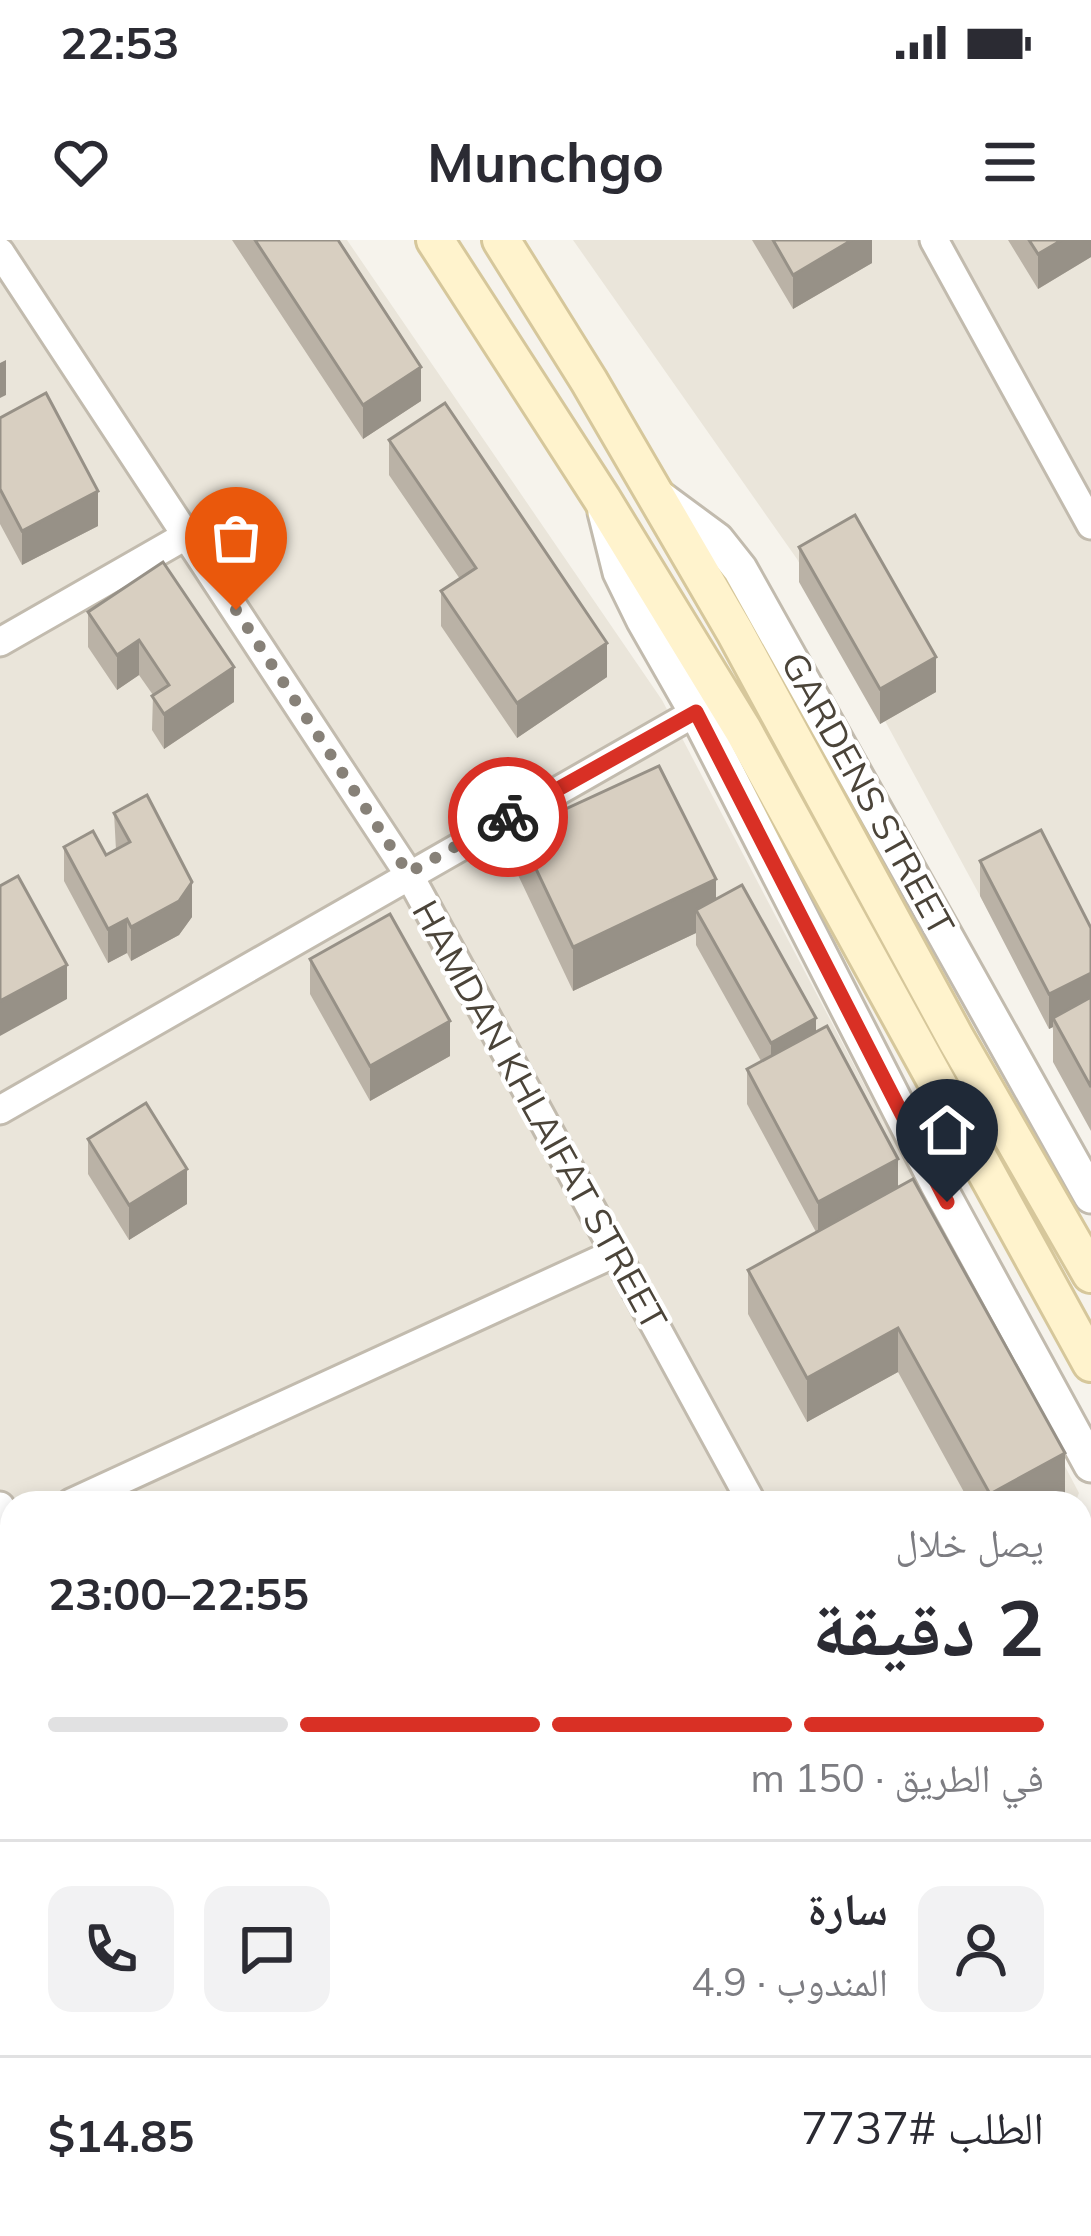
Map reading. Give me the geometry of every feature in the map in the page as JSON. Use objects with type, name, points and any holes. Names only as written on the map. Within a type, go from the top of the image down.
[{"type":"main road","points":[[435,240],[743,730],[1091,1363]]},
{"type":"main road","points":[[501,240],[590,381],[735,632],[956,1039],[1091,1274]]},
{"type":"street","points":[[934,240],[1091,525]]},
{"type":"street","name":"HAMDAN KHLAIFAT STREET","points":[[0,252],[408,873],[745,1491]]},
{"type":"street","name":"GARDENS STREET","points":[[650,491],[717,540],[740,569],[1091,1196]]},
{"type":"street","points":[[602,499],[620,572],[937,1183],[1091,1465]]},
{"type":"street","points":[[0,642],[188,535]]},
{"type":"street","points":[[0,1110],[696,712]]},
{"type":"street","points":[[97,1491],[615,1253]]},
{"type":"shaded area","points":[[0,240],[347,240],[662,700],[1078,1491],[0,1491]]},
{"type":"shaded area","points":[[573,240],[1091,240],[1091,1100],[797,559]]},
{"type":"building","points":[[255,240],[338,240],[421,367],[363,405]]},
{"type":"building","points":[[773,240],[852,240],[793,275]]},
{"type":"building","points":[[1029,240],[1062,240],[1038,254]]},
{"type":"building","points":[[46,393],[98,491],[22,531],[0,489],[0,418]]},
{"type":"building","points":[[445,403],[607,643],[517,703],[441,591],[476,568],[389,440]]},
{"type":"building","points":[[855,515],[936,657],[880,689],[799,547]]},
{"type":"building","points":[[163,562],[234,667],[164,714],[152,696],[169,685],[139,640],[117,655],[88,612]]},
{"type":"building","points":[[659,766],[716,879],[573,947],[518,831]]},
{"type":"building","points":[[147,795],[192,882],[179,901],[131,927],[127,919],[108,929],[64,847],[93,831],[106,855],[130,842],[114,813]]},
{"type":"building","points":[[1041,830],[1091,928],[1091,973],[1049,994],[980,861]]},
{"type":"building","points":[[18,876],[67,965],[0,1001],[0,886]]},
{"type":"building","points":[[742,885],[816,1018],[771,1043],[696,910]]},
{"type":"building","points":[[390,914],[450,1021],[370,1066],[310,959]]},
{"type":"building","points":[[1091,997],[1091,1087],[1053,1018]]},
{"type":"building","points":[[827,1026],[898,1159],[818,1202],[747,1069]]},
{"type":"building","points":[[146,1103],[187,1169],[129,1205],[88,1139]]},
{"type":"building","points":[[913,1179],[1065,1453],[988,1491],[898,1328],[807,1378],[748,1270]]},
{"type":"way so far","points":[[236,610],[408,873],[508,817]]},
{"type":"route","points":[[508,817],[696,712],[947,1202]]}]
